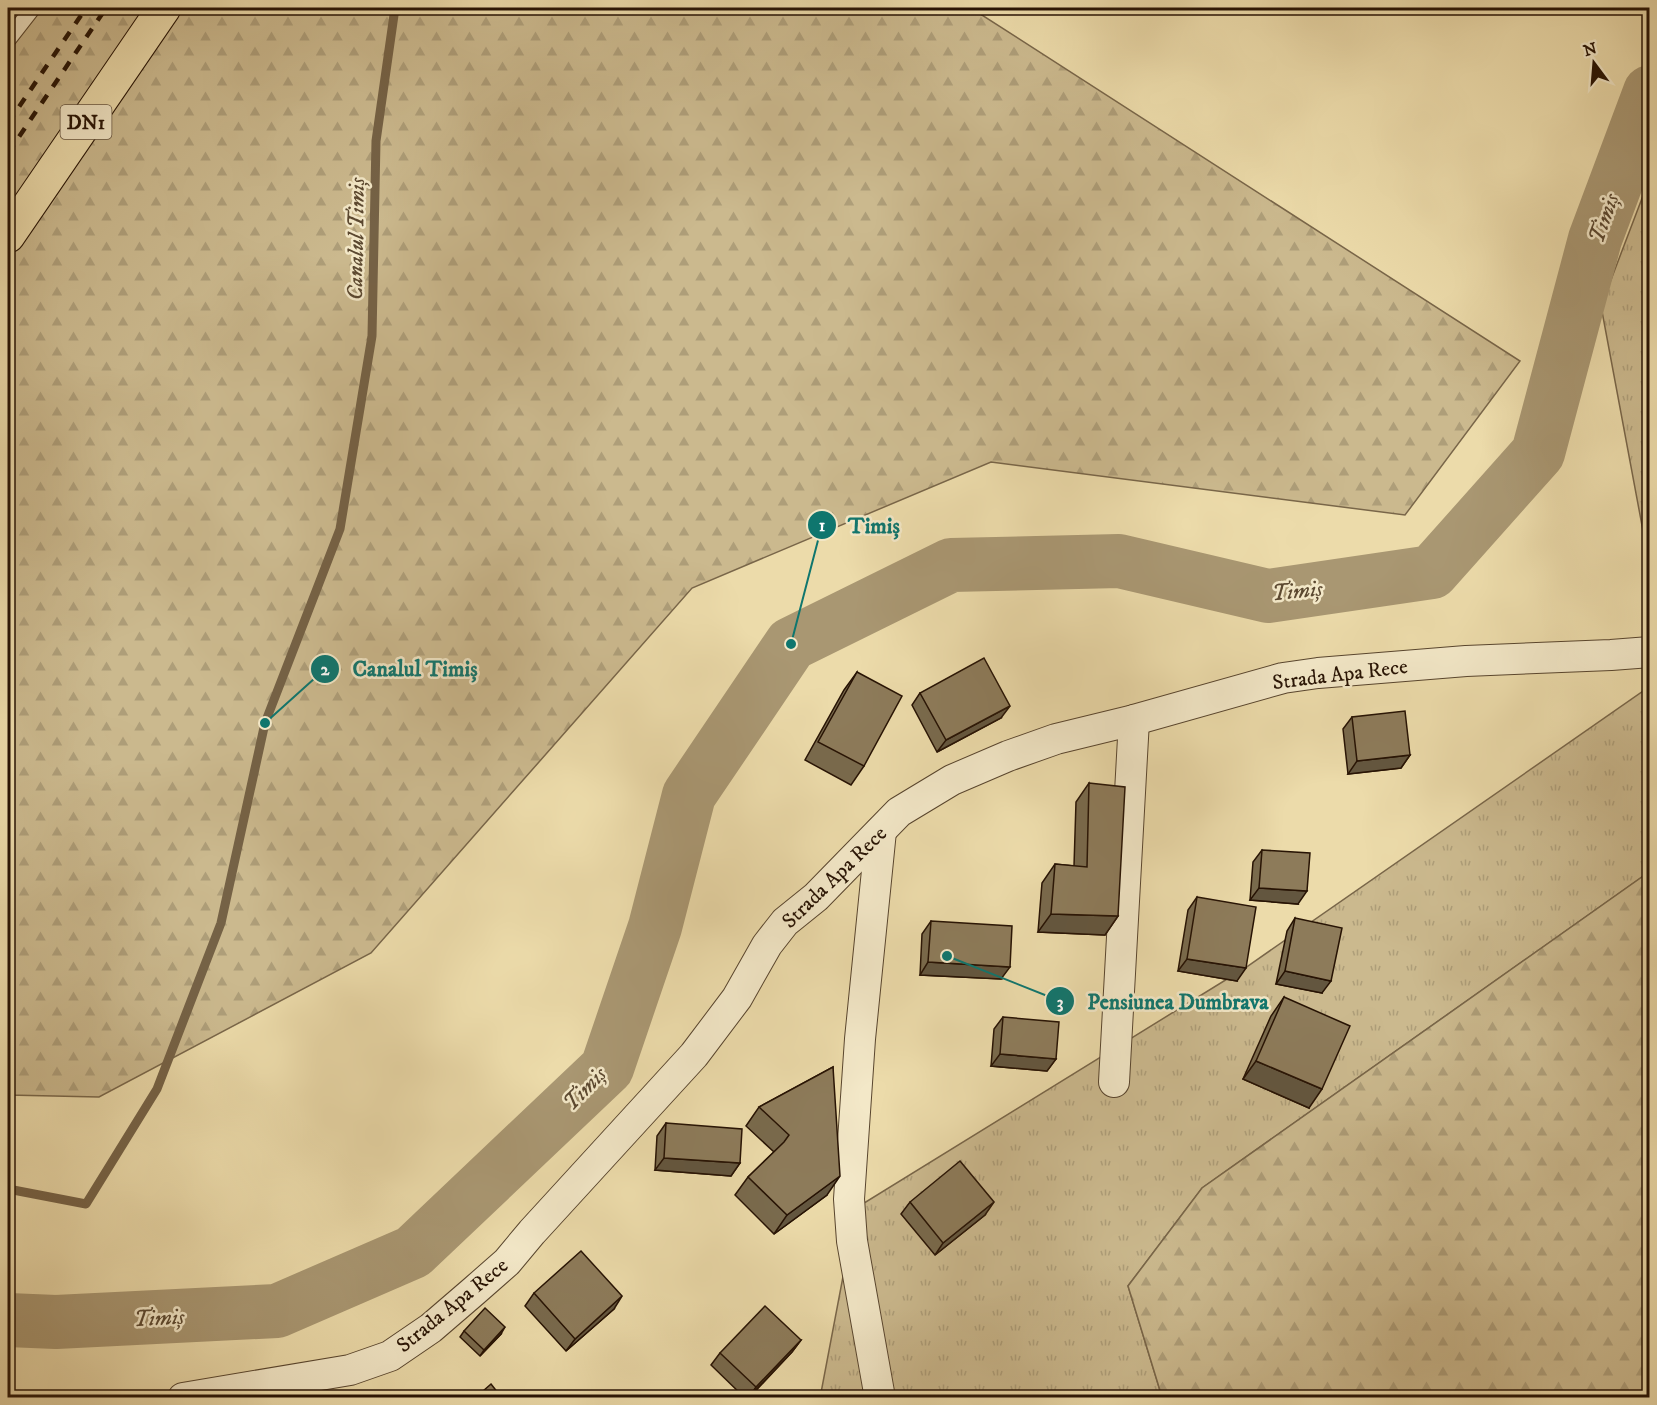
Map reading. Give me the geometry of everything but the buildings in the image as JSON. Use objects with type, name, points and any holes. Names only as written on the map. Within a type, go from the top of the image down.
[{"type":"highway","name":"DN1","points":[[8,236],[164,8]]},
{"type":"street","name":"Strada Apa Rece","points":[[203,1396],[350,1370],[390,1356],[431,1328],[507,1262],[694,1055],[737,998],[768,945],[785,922],[816,897],[900,812],[952,780],[1008,756],[1056,740],[1274,680],[1318,673],[1506,658],[1611,655],[1649,650]]},
{"type":"street","points":[[1114,1082],[1134,720]]},
{"type":"street","points":[[880,1398],[852,1241],[849,1199],[860,1039],[881,831]]},
{"type":"street","points":[[323,1398],[350,1370]]},
{"type":"lane","points":[[8,40],[33,8]]},
{"type":"green space","points":[[8,8],[971,8],[1520,361],[1405,515],[991,462],[692,588],[371,953],[99,1097],[8,1095]]},
{"type":"green space","points":[[1650,180],[1649,563],[1601,306]]},
{"type":"green space","points":[[1649,687],[1649,872],[1202,1188],[1128,1286],[1162,1397],[820,1398],[856,1208],[1245,968]]},
{"type":"green space","points":[[1649,872],[1649,1397],[1162,1397],[1128,1286],[1202,1188]]},
{"type":"waterway","name":"Canalul Timiș","points":[[8,1189],[86,1204],[157,1089],[221,923],[265,723],[340,529],[372,336],[376,141],[395,8]]},
{"type":"waterway","name":"Timiș","points":[[8,1320],[56,1322],[277,1311],[413,1252],[607,1068],[655,927],[689,795],[791,644],[951,565],[1119,561],[1268,596],[1432,572],[1538,453],[1595,239],[1650,92]]},
{"type":"railway","points":[[8,123],[86,8]]},
{"type":"railway","points":[[8,153],[106,8]]},
{"type":"place","name":"Timiș","points":[[791,644]]},
{"type":"place","name":"Canalul Timiș","points":[[265,723]]},
{"type":"place","name":"Pensiunea Dumbrava","points":[[947,956]]}]
